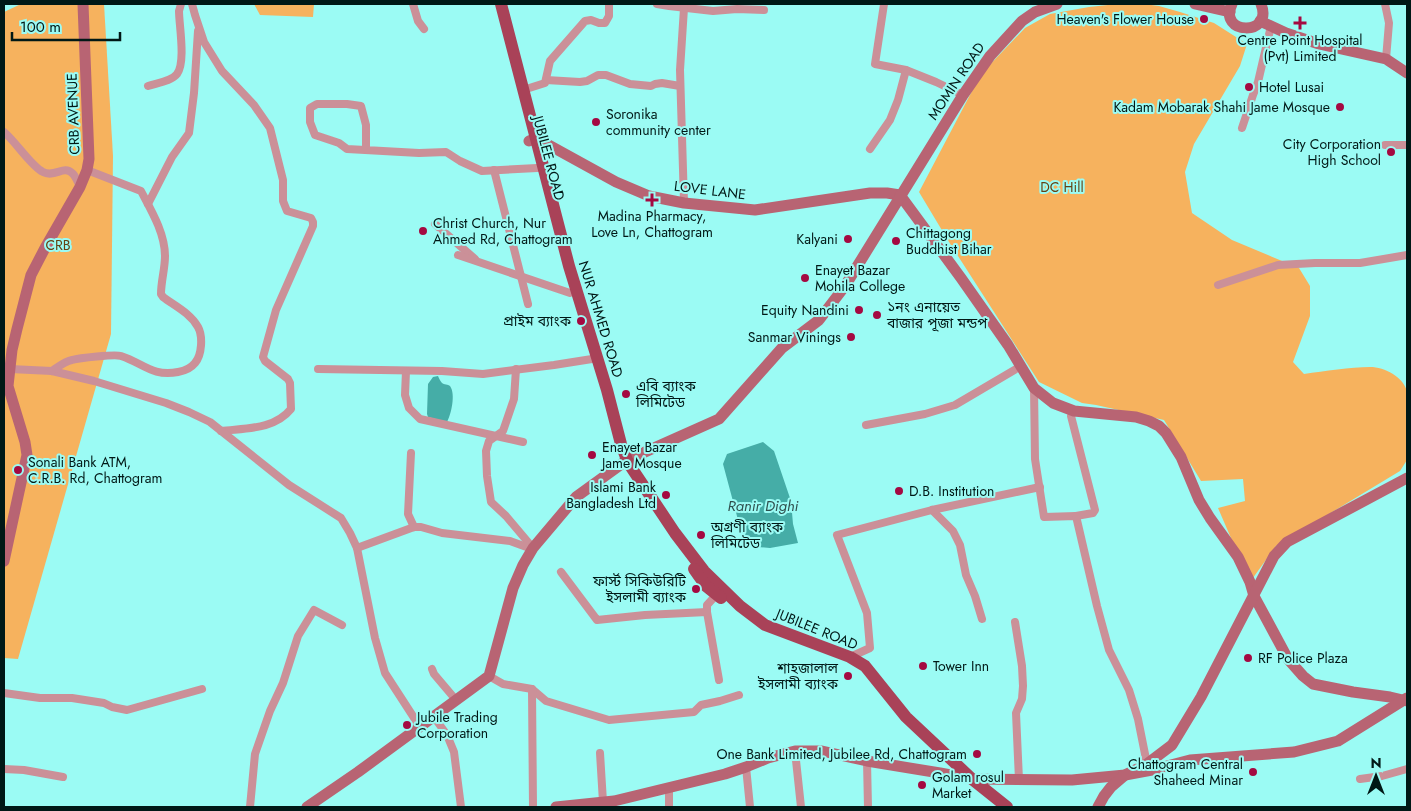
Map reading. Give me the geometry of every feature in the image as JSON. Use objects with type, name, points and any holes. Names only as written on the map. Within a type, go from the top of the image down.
[{"type":"main road","name":"CRB AVENUE","points":[[4,562],[27,455],[25,442],[6,387],[10,369],[8,352],[32,275],[45,248],[80,188],[87,170],[90,151],[84,4]]},
{"type":"main road","name":"JUBILEE ROAD","points":[[493,4],[533,140],[537,168],[570,292],[626,464],[719,591],[765,625],[850,657],[865,666],[906,717],[967,778],[1007,807]]},
{"type":"main road","name":"NUR AHMED ROAD","points":[[501,4],[523,90],[533,140],[626,464]]},
{"type":"main road","name":"MOMIN ROAD","points":[[489,676],[513,588],[532,549],[576,497],[626,464],[719,419],[782,348],[819,320],[845,286],[963,94],[990,56],[1022,21],[1052,4]]},
{"type":"main road","points":[[1195,4],[1231,8],[1234,24],[1242,28],[1254,27],[1260,21],[1263,12],[1261,4]]},
{"type":"main road","points":[[1260,21],[1286,33],[1319,44],[1386,59],[1407,73]]},
{"type":"main road","name":"LOVE LANE","points":[[533,140],[616,182],[649,196],[684,203],[755,210],[870,193],[900,195]]},
{"type":"main road","points":[[900,195],[1008,345],[1034,388],[1053,403],[1074,411],[1136,417],[1150,421],[1166,433],[1182,457],[1199,500],[1238,557],[1250,582],[1254,596],[1288,660],[1303,676],[1313,684],[1406,700]]},
{"type":"main road","points":[[1098,807],[1111,787],[1125,775],[1148,764],[1172,745],[1201,697],[1274,556],[1287,542],[1407,478]]},
{"type":"main road","points":[[719,591],[762,633],[838,658],[857,667],[903,724],[967,778],[996,807]]},
{"type":"main road","points":[[307,807],[489,676]]},
{"type":"main road","points":[[556,807],[614,801],[669,788],[746,767],[768,758],[795,752],[822,752],[967,778],[1072,780],[1125,775],[1190,760],[1294,752],[1338,741],[1406,700]]},
{"type":"street","points":[[148,86],[172,78],[180,68],[182,57],[181,4]]},
{"type":"street","points":[[192,4],[204,42],[222,70],[254,105],[270,128],[283,180],[283,201],[288,211],[311,218],[313,222],[313,226],[276,310],[263,357],[265,361],[290,382],[291,409],[282,418],[267,425],[221,431]]},
{"type":"street","points":[[412,4],[418,21],[424,29]]},
{"type":"street","points":[[523,90],[545,83],[550,61],[586,21],[591,20],[605,23],[609,16],[610,4]]},
{"type":"street","points":[[658,4],[713,11],[764,10]]},
{"type":"street","points":[[884,4],[875,64],[906,70],[963,94]]},
{"type":"street","points":[[1385,4],[1389,23],[1386,59]]},
{"type":"street","points":[[684,8],[680,70],[684,203]]},
{"type":"street","points":[[1242,128],[1258,82],[1271,26]]},
{"type":"street","points":[[148,204],[172,156],[189,133],[199,27]]},
{"type":"street","points":[[870,149],[890,120],[898,100],[906,70]]},
{"type":"street","points":[[546,80],[580,82],[587,81],[598,75],[606,75],[630,84],[680,86]]},
{"type":"street","points":[[366,150],[366,125],[362,106],[317,104],[310,108],[310,122],[315,135],[339,143],[347,149],[420,153],[446,152],[482,171],[537,168]]},
{"type":"street","points":[[4,132],[39,170],[47,174],[67,170],[73,173],[80,188]]},
{"type":"street","points":[[1385,145],[1407,145]]},
{"type":"street","points":[[52,371],[71,360],[119,355],[156,372],[178,372],[194,365],[198,359],[199,328],[191,318],[163,298],[161,294],[165,254],[163,240],[141,190],[87,170]]},
{"type":"street","points":[[494,170],[528,304]]},
{"type":"street","points":[[435,224],[478,262]]},
{"type":"street","points":[[458,255],[570,292]]},
{"type":"street","points":[[1218,285],[1278,265],[1360,263],[1407,255]]},
{"type":"street","points":[[318,369],[483,374],[592,359]]},
{"type":"street","points":[[866,425],[925,414],[955,405],[1021,366]]},
{"type":"street","points":[[10,369],[52,371],[94,381],[189,412],[210,422],[289,485],[341,518],[357,548],[375,638],[385,673],[420,727]]},
{"type":"street","points":[[516,370],[514,399],[503,431],[489,441],[486,451],[487,476],[491,502],[506,516],[532,549]]},
{"type":"street","points":[[406,371],[405,395],[409,408],[420,419],[523,442]]},
{"type":"street","points":[[1034,388],[1035,460],[1044,517],[1076,516],[1093,513],[1095,510],[1071,416],[1074,411]]},
{"type":"street","points":[[411,453],[408,514],[414,527]]},
{"type":"street","points":[[850,657],[870,648],[867,613],[837,535],[932,510],[1040,487]]},
{"type":"street","points":[[932,510],[954,531],[960,545],[966,575],[982,619]]},
{"type":"street","points":[[1076,516],[1109,650],[1129,690],[1138,719],[1148,764]]},
{"type":"street","points":[[357,548],[414,527],[421,527],[442,533],[510,541],[532,549]]},
{"type":"street","points":[[562,572],[597,620],[645,615],[707,612]]},
{"type":"street","points":[[719,591],[707,605],[719,680]]},
{"type":"street","points":[[250,807],[256,754],[270,711],[283,683],[298,636],[314,610],[342,625]]},
{"type":"street","points":[[1015,622],[1023,686],[1022,699],[1016,713],[1019,780]]},
{"type":"street","points":[[432,668],[434,674],[456,700]]},
{"type":"street","points":[[489,676],[503,684],[532,689],[546,701],[609,720],[694,712],[701,704],[740,695]]},
{"type":"street","points":[[532,689],[533,807]]},
{"type":"street","points":[[4,693],[40,698],[72,698],[127,710],[202,690]]},
{"type":"street","points":[[434,717],[447,735],[454,752],[461,807]]},
{"type":"street","points":[[795,752],[801,807]]},
{"type":"street","points":[[600,753],[603,802]]},
{"type":"street","points":[[867,761],[868,807]]},
{"type":"street","points":[[746,767],[750,807]]},
{"type":"street","points":[[4,769],[24,770],[63,777]]},
{"type":"street","points":[[1360,779],[1382,776],[1407,769]]},
{"type":"street","points":[[669,788],[669,807]]},
{"type":"green space","name":"CRB","points":[[21,4],[104,4],[113,156],[111,334],[18,659],[4,658],[4,12]]},
{"type":"green space","points":[[254,4],[314,4],[313,17],[260,15]]},
{"type":"green space","name":"DC Hill","points":[[1117,4],[1144,4],[1180,12],[1214,23],[1247,44],[1240,66],[1194,144],[1185,172],[1192,213],[1232,240],[1299,268],[1310,286],[1310,316],[1293,362],[1304,374],[1346,368],[1376,367],[1397,377],[1402,381],[1407,391],[1407,460],[1400,471],[1276,546],[1250,582],[1218,508],[1245,501],[1243,479],[1201,481],[1164,420],[1082,403],[1039,382],[919,192],[981,74],[1025,28],[1050,14]]},
{"type":"water","points":[[438,376],[442,383],[450,386],[453,394],[447,422],[428,417],[427,414],[428,384],[433,377]]},
{"type":"water","name":"Ranir Dighi","points":[[763,442],[774,451],[791,501],[793,524],[798,543],[770,548],[745,546],[723,464],[727,454]]},
{"type":"place","name":"Heaven's Flower House","points":[[1204,19]]},
{"type":"place","name":"Centre Point Hospital (Pvt) Limited","points":[[1300,23]]},
{"type":"place","name":"Hotel Lusai","points":[[1249,87]]},
{"type":"place","name":"Kadam Mobarak Shahi Jame Mosque","points":[[1340,107]]},
{"type":"place","name":"Soronika community center","points":[[596,122]]},
{"type":"place","name":"City Corporation High School","points":[[1391,152]]},
{"type":"place","name":"Madina Pharmacy, Love Ln, Chattogram","points":[[652,200]]},
{"type":"place","name":"Christ Church, Nur Ahmed Rd, Chattogram","points":[[423,231]]},
{"type":"place","name":"Kalyani","points":[[848,239]]},
{"type":"place","name":"Chittagong Buddhist Bihar","points":[[896,241]]},
{"type":"place","name":"Enayet Bazar Mohila College","points":[[805,278]]},
{"type":"place","name":"Equity Nandini","points":[[859,310]]},
{"type":"place","name":"১নং এনায়েত বাজার পূজা মন্ডপ","points":[[877,315]]},
{"type":"place","name":"প্রাইম ব্যাংক","points":[[581,321]]},
{"type":"place","name":"Sanmar Vinings","points":[[851,337]]},
{"type":"place","name":"এবি ব্যাংক লিমিটেড","points":[[626,394]]},
{"type":"place","name":"Enayet Bazar Jame Mosque","points":[[592,455]]},
{"type":"place","name":"Sonali Bank ATM, C.R.B. Rd, Chattogram","points":[[18,470]]},
{"type":"place","name":"D.B. Institution","points":[[899,491]]},
{"type":"place","name":"Islami Bank Bangladesh Ltd","points":[[666,495]]},
{"type":"place","name":"অগ্রণী ব্যাংক লিমিটেড","points":[[701,535]]},
{"type":"place","name":"ফার্স্ট সিকিউরিটি ইসলামী ব্যাংক","points":[[696,589]]},
{"type":"place","name":"RF Police Plaza","points":[[1248,658]]},
{"type":"place","name":"Tower Inn","points":[[923,666]]},
{"type":"place","name":"শাহজালাল ইসলামী ব্যাংক","points":[[848,676]]},
{"type":"place","name":"Jubile Trading Corporation","points":[[407,725]]},
{"type":"place","name":"One Bank Limited, Jubilee Rd, Chattogram","points":[[977,754]]},
{"type":"place","name":"Chattogram Central Shaheed Minar","points":[[1253,772]]},
{"type":"place","name":"Golam rosul Market","points":[[922,785]]}]
